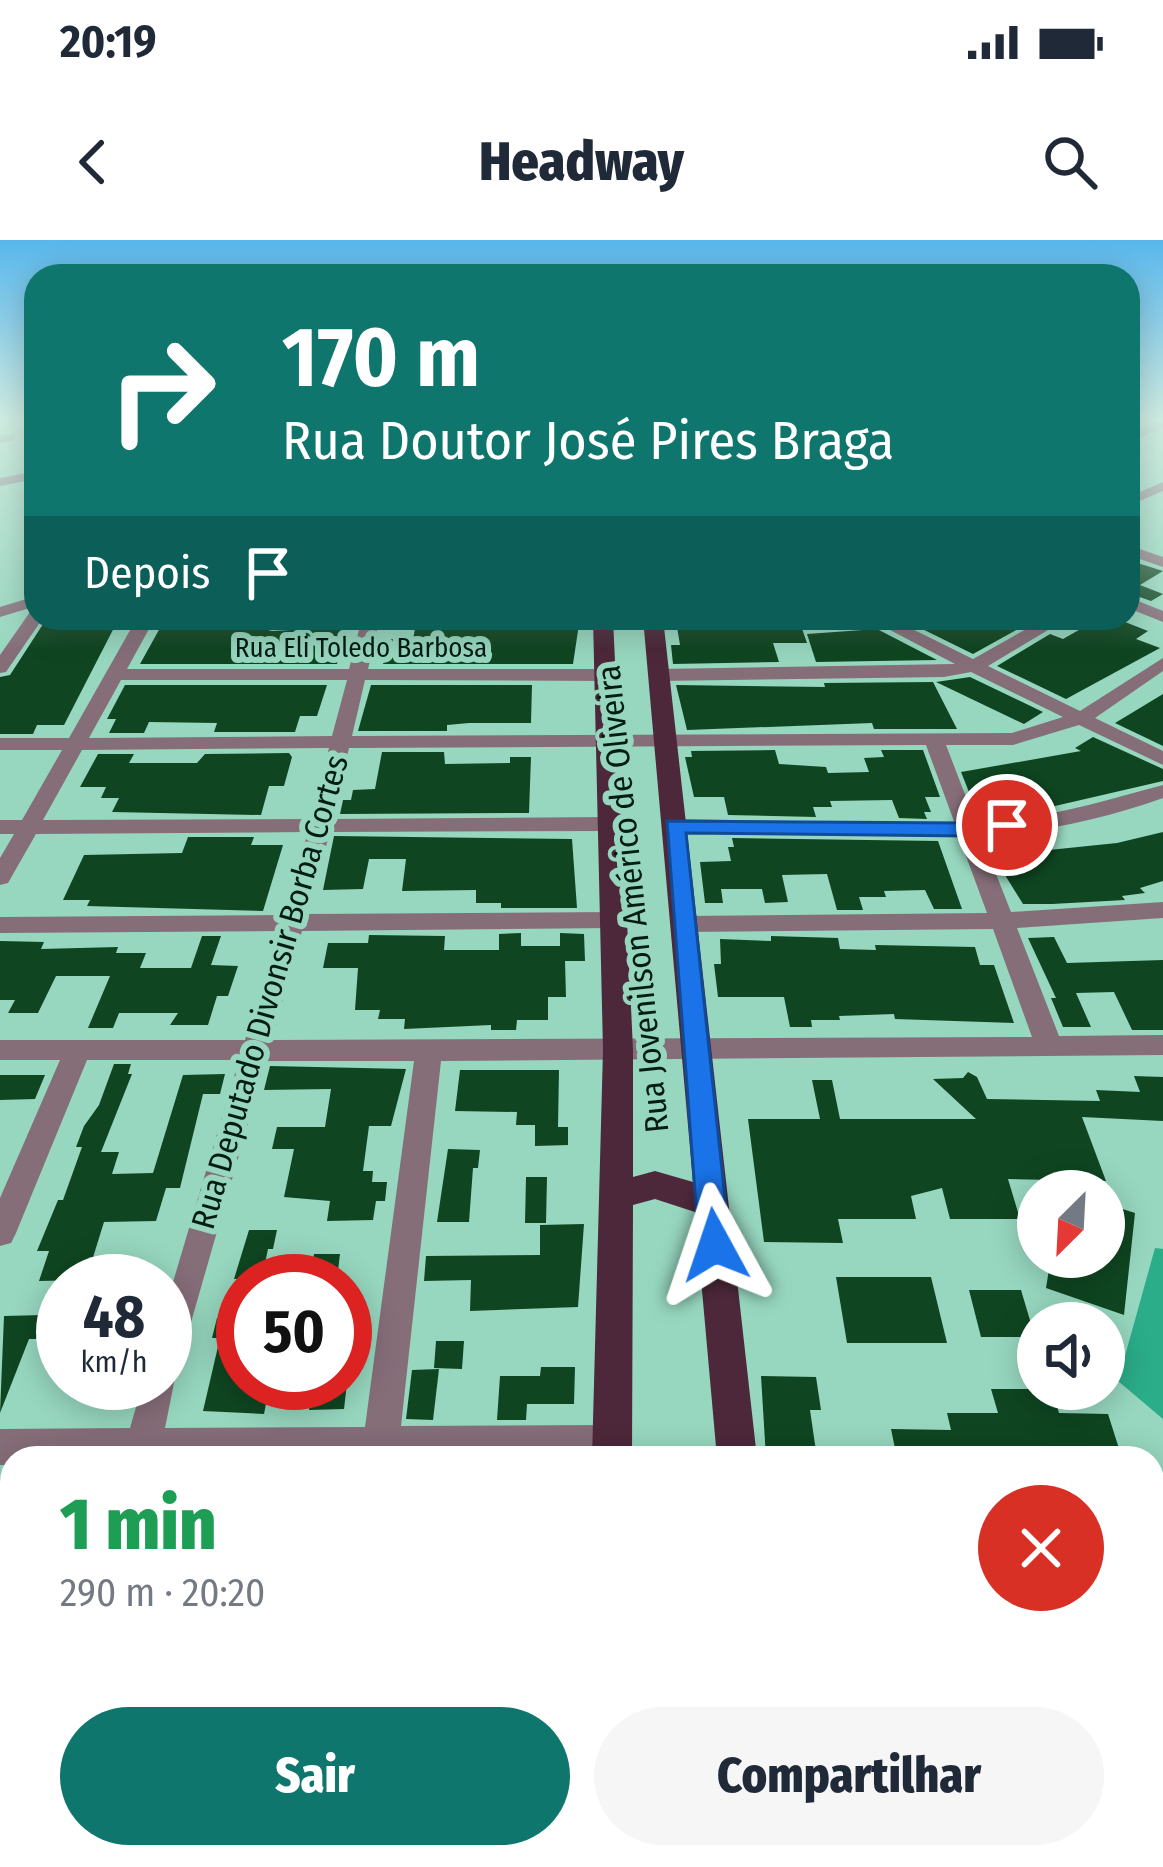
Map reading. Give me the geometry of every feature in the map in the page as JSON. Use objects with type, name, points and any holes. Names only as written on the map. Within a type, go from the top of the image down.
[{"type":"main road","name":"Rua Jovenilson Américo de Oliveira","points":[[604,630],[618,1050],[612,1446]]},
{"type":"main road","name":"Rua Jovenilson Américo de Oliveira","points":[[654,630],[736,1446]]},
{"type":"main road","points":[[616,1195],[655,1185],[710,1202]]},
{"type":"street","points":[[0,668],[26,630]]},
{"type":"street","points":[[0,878],[139,630]]},
{"type":"street","name":"Rua Deputado Divonsir Borba Cortes","points":[[192,1273],[320,827],[368,630]]},
{"type":"street","points":[[900,630],[1163,759]]},
{"type":"street","points":[[659,675],[944,671],[974,666],[1038,630]]},
{"type":"street","points":[[0,744],[1013,739],[1082,718],[1158,672]]},
{"type":"street","name":"Rua Eli Toledo Barbosa","points":[[114,674],[607,675]]},
{"type":"street","points":[[934,740],[1049,1046]]},
{"type":"street","points":[[675,826],[968,830],[1088,817],[1163,791]]},
{"type":"street","points":[[0,827],[610,824]]},
{"type":"street","points":[[685,924],[1002,921],[1163,910]]},
{"type":"street","points":[[0,925],[614,920]]},
{"type":"street","points":[[0,1050],[699,1051],[1163,1045]]},
{"type":"street","points":[[0,1233],[77,1050]]},
{"type":"street","points":[[381,1446],[429,1050]]},
{"type":"street","points":[[142,1446],[152,1410]]},
{"type":"green space","points":[[1155,1248],[1163,1249],[1163,1419],[1125,1387],[1125,1356]]},
{"type":"building","points":[[1140,564],[1163,571],[1140,585]]},
{"type":"building","points":[[1140,585],[1163,594],[1151,601],[1140,597]]},
{"type":"building","points":[[1140,628],[1148,631],[1136,639],[1160,648],[1066,699],[997,666],[1050,634],[1063,639],[1079,630]]},
{"type":"building","points":[[39,630],[113,630],[64,725],[37,725],[33,734],[0,734],[0,677],[10,675]]},
{"type":"building","points":[[159,630],[346,630],[337,664],[140,664]]},
{"type":"building","points":[[415,630],[578,630],[573,664],[383,664],[389,639],[413,639]]},
{"type":"building","points":[[678,630],[802,630],[807,643],[773,643],[779,662],[673,664],[671,645],[680,645]]},
{"type":"building","points":[[879,630],[937,660],[816,662],[807,634]]},
{"type":"building","points":[[924,630],[1016,630],[973,654]]},
{"type":"building","points":[[970,677],[1043,712],[1024,724],[936,682]]},
{"type":"building","points":[[933,682],[957,729],[874,729],[872,723],[687,730],[676,685],[825,687],[824,683]]},
{"type":"building","points":[[125,685],[327,685],[317,716],[300,716],[295,732],[214,732],[217,723],[149,722],[144,733],[109,733],[116,719],[107,719]]},
{"type":"building","points":[[371,685],[532,685],[531,723],[447,725],[447,731],[358,731]]},
{"type":"building","points":[[1163,694],[1163,746],[1115,723],[1130,714]]},
{"type":"building","points":[[1093,737],[1163,769],[1163,781],[1042,809],[1030,794],[971,797],[961,772],[1081,751],[1075,748]]},
{"type":"building","points":[[775,750],[779,764],[826,767],[828,773],[869,772],[864,758],[884,757],[881,750],[923,750],[940,797],[925,797],[931,812],[924,812],[927,819],[899,818],[892,800],[830,801],[832,807],[813,807],[816,817],[728,815],[724,797],[694,797],[685,757],[692,757],[691,751]]},
{"type":"building","points":[[382,752],[444,752],[445,764],[510,763],[510,757],[531,757],[529,813],[340,814],[343,800],[351,800],[353,790],[375,789]]},
{"type":"building","points":[[289,753],[284,786],[269,786],[261,815],[112,812],[119,798],[101,798],[106,787],[80,787],[98,754],[134,754],[129,763],[197,763],[205,754]]},
{"type":"building","points":[[1163,832],[1163,881],[1140,888],[1145,893],[1122,896],[1125,900],[1052,904],[1023,904],[995,859],[1000,858],[990,841],[1016,840],[1021,849],[1049,850],[1117,843]]},
{"type":"building","points":[[334,836],[572,839],[577,908],[501,908],[501,903],[476,903],[476,890],[402,891],[406,859],[369,859],[363,889],[323,890]]},
{"type":"building","points":[[188,837],[254,837],[251,845],[283,845],[263,911],[87,906],[90,900],[63,900],[84,855],[182,853]]},
{"type":"building","points":[[732,838],[938,841],[962,909],[934,909],[925,890],[884,891],[886,897],[859,897],[863,910],[837,910],[827,874],[782,875],[788,902],[765,903],[762,889],[721,889],[723,903],[705,903],[700,862],[731,861],[728,847],[734,847]]},
{"type":"building","points":[[521,933],[521,946],[560,946],[560,933],[584,934],[585,961],[565,961],[566,997],[548,997],[548,1020],[517,1020],[516,1030],[491,1030],[491,1025],[404,1029],[405,1019],[378,1019],[380,1010],[355,1010],[358,968],[323,968],[328,943],[368,943],[369,935],[445,936],[444,950],[499,950],[499,934]]},
{"type":"building","points":[[202,936],[221,936],[211,965],[238,966],[228,996],[217,996],[208,1025],[170,1025],[178,1013],[119,1013],[113,1028],[88,1028],[110,976],[56,976],[38,1013],[8,1013],[15,1000],[0,1000],[0,941],[44,942],[41,949],[118,947],[116,953],[146,953],[140,968],[191,968]]},
{"type":"building","points":[[771,936],[838,938],[840,949],[975,947],[980,965],[994,965],[1014,1023],[895,1019],[894,1014],[839,1016],[840,1020],[811,1020],[812,1027],[790,1027],[784,997],[718,997],[714,964],[721,964],[720,939],[771,941]]},
{"type":"building","points":[[1054,937],[1067,963],[1163,960],[1163,1030],[1132,1030],[1114,992],[1076,993],[1091,1027],[1063,1027],[1051,998],[1056,998],[1028,938]]},
{"type":"building","points":[[114,1064],[131,1064],[128,1074],[132,1074],[101,1152],[119,1152],[112,1174],[153,1173],[183,1075],[225,1074],[220,1094],[203,1094],[180,1188],[166,1188],[156,1221],[104,1222],[94,1254],[37,1251],[58,1200],[63,1200],[82,1147],[76,1147],[84,1126],[99,1105]]},
{"type":"building","points":[[270,1066],[406,1069],[391,1126],[369,1126],[363,1171],[373,1171],[372,1182],[387,1182],[385,1201],[376,1201],[373,1220],[327,1221],[330,1201],[284,1197],[294,1149],[272,1149],[277,1127],[325,1127],[331,1089],[264,1090]]},
{"type":"building","points":[[460,1070],[559,1070],[558,1127],[568,1127],[568,1145],[535,1146],[535,1125],[516,1125],[517,1112],[455,1111]]},
{"type":"building","points":[[968,1072],[977,1077],[987,1099],[1100,1101],[1096,1090],[1140,1092],[1134,1076],[1163,1077],[1163,1121],[1082,1117],[1102,1170],[1017,1170],[1017,1179],[1008,1179],[1017,1219],[950,1219],[942,1188],[911,1196],[916,1219],[838,1219],[843,1243],[764,1242],[748,1119],[820,1119],[812,1080],[832,1080],[840,1119],[976,1119],[933,1079],[963,1078]]},
{"type":"building","points":[[0,1075],[45,1075],[35,1099],[0,1100]]},
{"type":"building","points":[[448,1149],[480,1150],[478,1168],[473,1168],[469,1222],[437,1222]]},
{"type":"building","points":[[526,1177],[547,1177],[546,1223],[525,1223]]},
{"type":"building","points":[[1125,1210],[1135,1213],[1125,1306],[1125,1302],[1086,1302],[1046,1288],[1048,1278],[1125,1278]]},
{"type":"building","points":[[584,1224],[578,1307],[470,1311],[471,1280],[424,1281],[426,1256],[540,1255],[540,1225]]},
{"type":"building","points":[[249,1230],[277,1230],[273,1249],[267,1254],[242,1254]]},
{"type":"building","points":[[836,1277],[931,1277],[947,1343],[847,1343]]},
{"type":"building","points":[[969,1290],[1021,1290],[1025,1302],[1017,1302],[1017,1337],[981,1337]]},
{"type":"building","points":[[36,1315],[36,1339],[29,1339],[0,1413],[4,1316]]},
{"type":"building","points":[[436,1341],[464,1341],[462,1369],[434,1368]]},
{"type":"building","points":[[216,1355],[216,1410],[265,1410],[264,1414],[203,1411]]},
{"type":"building","points":[[541,1367],[575,1367],[574,1404],[527,1404],[526,1420],[497,1420],[500,1376],[540,1376]]},
{"type":"building","points":[[439,1369],[433,1420],[406,1419],[412,1370]]},
{"type":"building","points":[[761,1376],[816,1377],[821,1410],[810,1410],[815,1446],[765,1446]]},
{"type":"building","points":[[991,1389],[1017,1389],[1017,1410],[1108,1414],[1118,1446],[895,1446],[891,1429],[951,1430],[947,1413],[998,1413]]},
{"type":"route","points":[[715,1245],[675,826],[968,830],[1007,825]]}]
